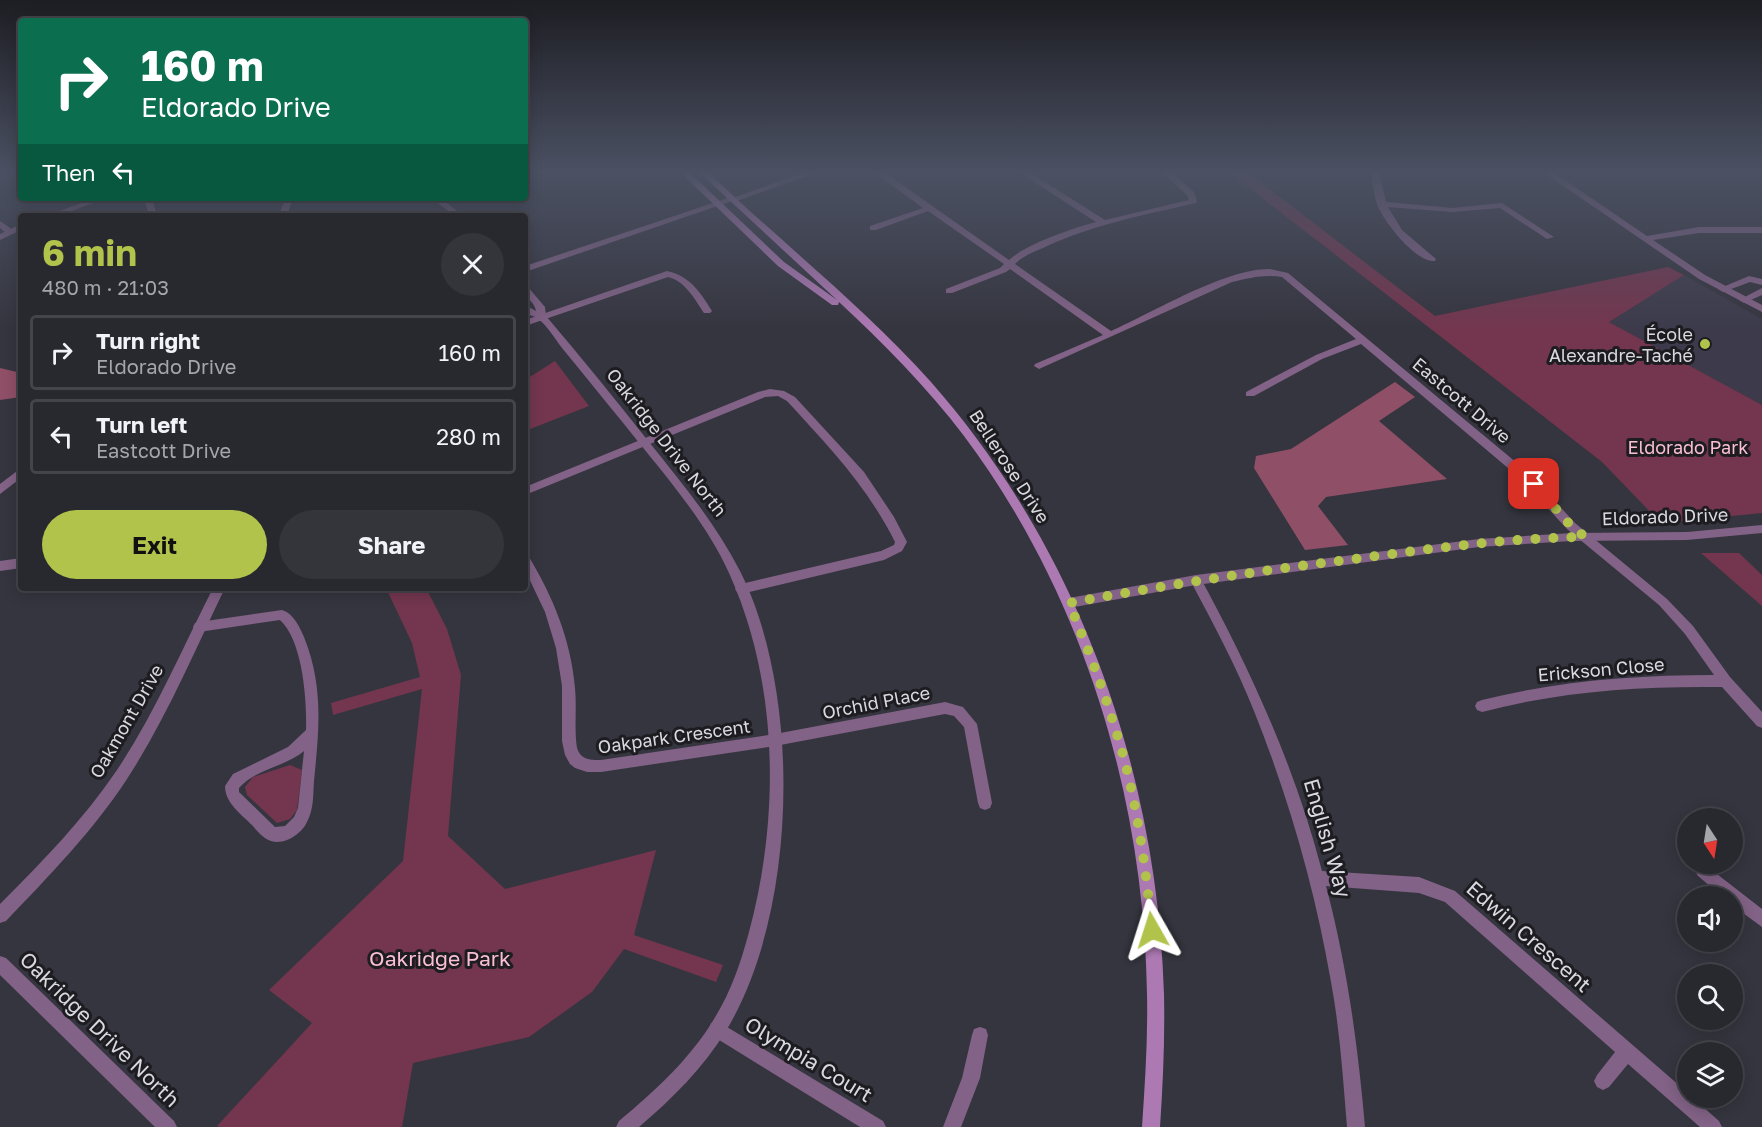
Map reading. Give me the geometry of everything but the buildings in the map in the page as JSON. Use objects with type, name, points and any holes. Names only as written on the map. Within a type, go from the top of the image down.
[{"type":"main road","name":"Bellerose Drive","points":[[738,225],[781,264],[882,338]]},
{"type":"main road","name":"Bellerose Drive","points":[[758,225],[882,338],[956,418],[1017,506],[1069,603],[1116,729],[1141,841],[1156,978],[1156,1053],[1151,1127]]},
{"type":"street","points":[[1,225],[10,232]]},
{"type":"street","points":[[528,267],[657,225]]},
{"type":"street","points":[[873,228],[882,225]]},
{"type":"street","points":[[951,225],[1110,335]]},
{"type":"street","points":[[949,291],[1003,270],[1035,246],[1099,225]]},
{"type":"street","points":[[1392,225],[1432,259]]},
{"type":"street","points":[[1531,225],[1550,237]]},
{"type":"street","points":[[1624,225],[1723,289],[1762,309]]},
{"type":"street","points":[[0,237],[18,229]]},
{"type":"street","points":[[1645,239],[1699,230],[1762,230]]},
{"type":"street","name":"Eastcott Drive","points":[[1039,366],[1211,287],[1270,271],[1281,273],[1525,476],[1571,526],[1674,613],[1696,639],[1725,681],[1762,722]]},
{"type":"street","points":[[528,322],[667,274],[680,278],[707,311]]},
{"type":"street","points":[[1723,289],[1749,279],[1762,282]]},
{"type":"street","points":[[1744,300],[1762,291]]},
{"type":"street","name":"Oakridge Drive North","points":[[528,293],[540,308],[541,316],[705,520],[741,589],[762,657],[775,740],[776,805],[767,891],[750,961],[731,1006],[697,1059],[676,1083],[625,1127]]},
{"type":"street","name":"Oakridge Drive North","points":[[528,312],[541,316]]},
{"type":"street","points":[[1250,394],[1319,357],[1363,340]]},
{"type":"street","points":[[528,490],[762,394],[783,393],[792,399],[851,464],[872,492],[900,538],[898,548],[889,554],[741,589]]},
{"type":"street","points":[[0,490],[18,475]]},
{"type":"street","name":"Eldorado Drive","points":[[1069,603],[1196,580],[1479,543],[1585,537],[1687,536],[1762,529]]},
{"type":"street","points":[[0,566],[18,563]]},
{"type":"street","name":"Oakpark Crescent","points":[[528,565],[549,603],[562,647],[570,697],[570,748],[574,760],[580,764],[601,766],[775,740]]},
{"type":"street","name":"English Way","points":[[1196,580],[1235,651],[1264,716],[1297,806],[1318,878],[1345,1014],[1356,1127]]},
{"type":"street","name":"Oakmont Drive","points":[[0,915],[73,838],[121,774],[150,726],[217,591]]},
{"type":"street","points":[[199,627],[274,615],[288,619],[294,628],[310,672],[313,693],[313,731],[302,817],[291,830],[281,835],[271,834],[232,795],[232,786],[244,774],[295,752],[313,731]]},
{"type":"street","name":"Erickson Close","points":[[1482,706],[1523,695],[1587,685],[1639,681],[1725,681]]},
{"type":"street","name":"Orchid Place","points":[[775,740],[936,708],[952,709],[958,711],[970,724],[986,803]]},
{"type":"street","points":[[1707,874],[1762,919]]},
{"type":"street","name":"Edwin Crescent","points":[[1318,878],[1419,885],[1450,896],[1713,1127]]},
{"type":"street","name":"Oakridge Drive North","points":[[0,964],[168,1127]]},
{"type":"street","name":"Olympia Court","points":[[717,1029],[877,1127]]},
{"type":"street","points":[[952,1127],[971,1078],[980,1035]]},
{"type":"street","points":[[1603,1081],[1627,1051]]},
{"type":"shaded area","name":"École Alexandre-Taché","points":[[1684,275],[1762,319],[1762,405],[1609,322]]},
{"type":"shaded area","points":[[0,368],[18,372],[18,397],[0,400]]},
{"type":"shaded area","points":[[1395,382],[1415,397],[1379,421],[1447,479],[1326,497],[1318,506],[1348,545],[1305,550],[1254,468],[1256,456],[1291,449]]},
{"type":"green space","name":"Eldorado Park","points":[[1297,225],[1316,225],[1435,316],[1668,267],[1684,275],[1609,322],[1762,405],[1762,513],[1661,523],[1602,462]]},
{"type":"green space","points":[[555,361],[589,406],[528,430],[528,378]]},
{"type":"green space","points":[[1701,553],[1739,553],[1762,575],[1762,606]]},
{"type":"green space","name":"Oakridge Park","points":[[387,591],[428,591],[447,629],[461,675],[448,836],[505,889],[656,850],[634,935],[723,965],[716,982],[624,949],[592,992],[529,1037],[413,1063],[402,1127],[219,1127],[217,1126],[312,1023],[269,990],[403,861],[422,689],[333,715],[331,703],[420,677],[412,643]]},
{"type":"green space","points":[[290,765],[302,770],[297,810],[290,819],[277,823],[247,795],[245,787],[253,777]]},
{"type":"place","name":"École Alexandre-Taché","points":[[1705,344]]},
{"type":"route","points":[[1152,930],[1141,841],[1125,764],[1116,729],[1094,665],[1069,603],[1196,580],[1439,547],[1514,540],[1585,537],[1571,526],[1534,484]]}]
